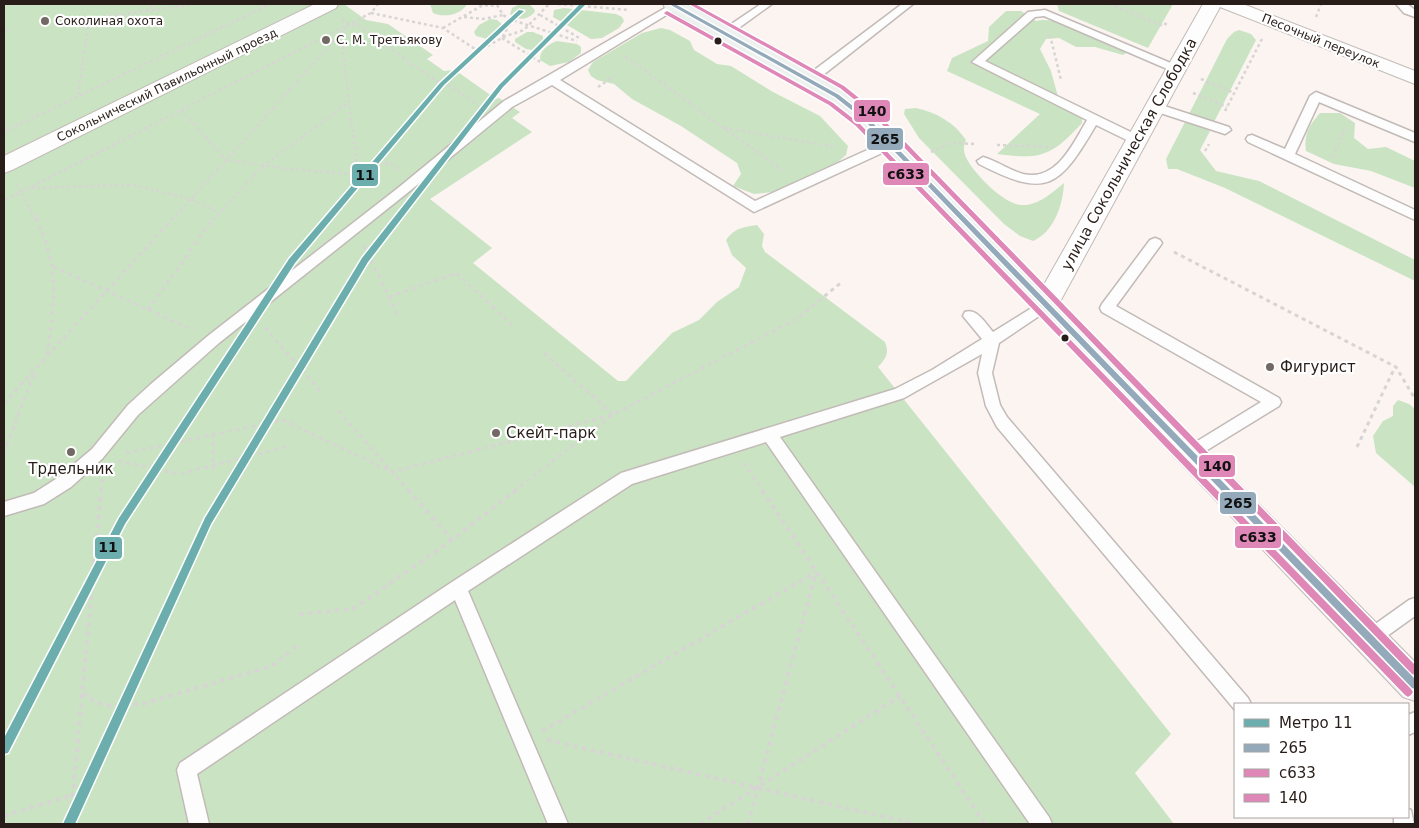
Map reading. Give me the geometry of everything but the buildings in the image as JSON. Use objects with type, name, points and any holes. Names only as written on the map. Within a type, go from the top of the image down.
[{"type":"main road","points":[[674,5],[852,106],[881,149],[1046,304],[1415,685]]},
{"type":"street","name":"улица Сокольническая Слободка","points":[[1046,304],[1212,4]]},
{"type":"street","name":"Песочный переулок","points":[[1227,4],[1415,78]]},
{"type":"street","name":"Сокольнический Павильонный проезд","points":[[4,165],[335,11]]},
{"type":"lane","points":[[725,33],[767,4]]},
{"type":"lane","points":[[809,80],[908,4]]},
{"type":"lane","points":[[1401,4],[1408,11],[1415,14]]},
{"type":"lane","points":[[4,509],[38,499],[100,456],[133,410],[214,339],[355,228],[397,187],[508,104],[556,78],[674,5]]},
{"type":"lane","points":[[1137,140],[978,62],[1032,14],[1045,13],[1176,69]]},
{"type":"lane","points":[[556,78],[754,207],[881,149]]},
{"type":"lane","points":[[1288,156],[1316,96],[1415,138]]},
{"type":"lane","points":[[1155,107],[1221,129]]},
{"type":"lane","points":[[983,161],[1009,175],[1028,180],[1046,179],[1059,172],[1094,119]]},
{"type":"lane","points":[[1252,139],[1415,215]]},
{"type":"lane","points":[[1155,243],[1107,308],[1274,402],[1191,453]]},
{"type":"lane","points":[[200,824],[187,770],[458,588],[627,478],[899,394],[934,377],[992,341],[1046,304]]},
{"type":"lane","points":[[970,316],[992,341]]},
{"type":"lane","points":[[992,341],[985,374],[993,406],[1002,422],[1241,703]]},
{"type":"lane","points":[[769,434],[1042,824]]},
{"type":"lane","points":[[458,588],[558,824]]},
{"type":"lane","points":[[1370,638],[1414,609]]},
{"type":"path","points":[[146,11],[154,4]]},
{"type":"path","points":[[80,20],[198,4]]},
{"type":"path","points":[[257,4],[262,8]]},
{"type":"path","points":[[4,132],[270,4]]},
{"type":"path","points":[[5,200],[371,13],[378,4]]},
{"type":"path","points":[[443,28],[481,4],[498,4],[503,14],[512,20],[592,46],[615,49],[802,185]]},
{"type":"path","points":[[371,13],[443,28],[478,51],[502,38],[515,36],[530,26],[549,4]]},
{"type":"path","points":[[558,4],[634,11]]},
{"type":"path","points":[[1109,4],[1161,26],[1163,22],[1168,25]]},
{"type":"path","points":[[1313,24],[1321,4]]},
{"type":"path","points":[[335,11],[349,24],[358,25],[436,81],[445,83],[495,115]]},
{"type":"path","points":[[1045,13],[1066,105]]},
{"type":"path","points":[[464,16],[483,18],[503,14]]},
{"type":"path","points":[[540,15],[592,46]]},
{"type":"path","points":[[78,96],[89,19]]},
{"type":"path","points":[[502,38],[512,20]]},
{"type":"path","points":[[4,403],[47,358],[349,24]]},
{"type":"path","points":[[4,31],[11,30]]},
{"type":"path","points":[[341,33],[349,102],[360,175],[361,180],[368,187],[397,187],[399,170],[390,163],[376,163],[369,166],[360,175]]},
{"type":"path","points":[[532,57],[556,34]]},
{"type":"path","points":[[1205,151],[1221,129],[1227,107],[1264,34]]},
{"type":"path","points":[[502,38],[532,57],[556,78]]},
{"type":"path","points":[[1201,79],[1234,93]]},
{"type":"path","points":[[1193,93],[1227,107]]},
{"type":"path","points":[[148,310],[218,212],[264,165],[349,102]]},
{"type":"path","points":[[181,110],[226,160],[360,175]]},
{"type":"path","points":[[1326,174],[1352,112]]},
{"type":"path","points":[[723,128],[881,149]]},
{"type":"path","points":[[935,150],[951,143],[980,144]]},
{"type":"path","points":[[989,144],[1076,147]]},
{"type":"path","points":[[28,188],[133,185],[190,199],[218,212]]},
{"type":"path","points":[[22,191],[50,251],[54,267],[53,315],[47,358]]},
{"type":"path","points":[[355,228],[399,317]]},
{"type":"path","points":[[1155,243],[1396,366],[1415,399]]},
{"type":"path","points":[[54,267],[214,339]]},
{"type":"path","points":[[389,297],[456,273],[513,325]]},
{"type":"path","points":[[299,614],[353,609],[452,540],[612,415],[796,320],[842,282]]},
{"type":"path","points":[[265,328],[323,394]]},
{"type":"path","points":[[544,353],[612,415]]},
{"type":"path","points":[[1357,447],[1396,366]]},
{"type":"path","points":[[4,453],[31,385],[34,372]]},
{"type":"path","points":[[338,411],[452,540]]},
{"type":"path","points":[[100,456],[283,420],[392,472],[612,415]]},
{"type":"path","points":[[213,434],[214,467]]},
{"type":"path","points":[[731,445],[986,824]]},
{"type":"path","points":[[100,456],[180,474],[214,467],[288,446]]},
{"type":"path","points":[[70,824],[100,456]]},
{"type":"path","points":[[533,736],[816,572]]},
{"type":"path","points":[[748,824],[816,572]]},
{"type":"path","points":[[82,693],[90,700],[103,705],[124,707],[142,704],[272,666],[300,643]]},
{"type":"path","points":[[700,824],[900,696]]},
{"type":"path","points":[[542,738],[916,824]]},
{"type":"path","points":[[4,816],[73,795]]},
{"type":"green space","points":[[4,4],[344,4],[366,20],[388,24],[433,55],[427,59],[444,71],[455,70],[496,99],[499,98],[520,112],[512,118],[532,132],[430,199],[492,248],[473,263],[618,381],[626,381],[672,333],[699,320],[717,302],[739,287],[746,268],[732,255],[726,240],[744,227],[757,225],[764,234],[762,246],[765,252],[885,342],[887,353],[885,359],[878,367],[1171,734],[1135,773],[1174,824],[4,824]]},
{"type":"green space","points":[[430,4],[467,4],[461,11],[452,15],[437,15],[433,13]]},
{"type":"green space","points":[[520,4],[530,5],[535,10],[534,13],[522,19],[510,14],[512,8]]},
{"type":"green space","points":[[1057,4],[1173,4],[1148,48],[1059,11]]},
{"type":"green space","points":[[564,8],[616,14],[622,17],[624,21],[619,28],[602,38],[591,39],[553,17],[554,10]]},
{"type":"green space","points":[[1006,11],[1021,11],[1036,21],[1046,20],[1070,25],[1129,51],[1123,55],[1095,47],[1076,47],[1059,38],[1046,39],[1040,49],[1051,71],[1060,104],[1082,117],[1082,123],[1054,149],[1035,156],[997,154],[1040,114],[947,71],[952,58],[988,41],[989,27]]},
{"type":"green space","points":[[490,19],[497,20],[504,26],[500,34],[487,39],[476,36],[474,32],[479,25]]},
{"type":"green space","points":[[661,28],[670,30],[690,41],[694,50],[717,64],[731,66],[773,92],[820,116],[848,146],[846,155],[838,162],[773,192],[754,194],[733,186],[741,174],[737,163],[681,126],[632,99],[614,84],[597,80],[591,76],[588,70],[593,62],[642,33]]},
{"type":"green space","points":[[1239,30],[1251,34],[1256,40],[1214,122],[1189,114],[1227,39]]},
{"type":"green space","points":[[527,32],[543,36],[543,41],[532,50],[526,49],[515,42],[515,39]]},
{"type":"green space","points":[[557,41],[577,44],[581,47],[581,53],[569,62],[550,66],[540,60],[543,50]]},
{"type":"green space","points":[[916,108],[938,116],[956,128],[966,140],[964,153],[974,170],[989,186],[1015,204],[1028,205],[1034,203],[1045,198],[1064,183],[1059,209],[1047,231],[1033,241],[1020,236],[1004,224],[919,138],[904,114],[905,109]]},
{"type":"green space","points":[[1320,113],[1340,113],[1355,123],[1354,138],[1368,149],[1386,147],[1415,161],[1415,188],[1371,171],[1334,164],[1306,151],[1308,130]]},
{"type":"green space","points":[[1185,122],[1199,125],[1210,131],[1200,150],[1216,171],[1259,181],[1415,260],[1415,281],[1225,188],[1177,169],[1168,169],[1166,159]]},
{"type":"green space","points":[[1398,400],[1409,404],[1415,409],[1415,487],[1376,453],[1373,436],[1383,421],[1393,416],[1393,406]]},
{"type":"metro line","name":"11","points":[[69,824],[208,521],[365,260],[501,86],[583,4]]},
{"type":"metro line","name":"11","points":[[4,749],[122,521],[292,261],[442,84],[521,11]]},
{"type":"transit line","name":"265","points":[[672,4],[837,96],[865,118],[1415,685]]},
{"type":"transit line","name":"140","points":[[692,4],[842,87],[872,111],[1415,671]]},
{"type":"transit line","name":"с633","points":[[667,13],[831,104],[858,125],[1408,692]]},
{"type":"place","name":"Соколиная охота","points":[[45,21]]},
{"type":"place","name":"С. М. Третьякову","points":[[326,40]]},
{"type":"place","name":"Фигурист","points":[[1270,367]]},
{"type":"place","name":"Скейт-парк","points":[[496,433]]},
{"type":"place","name":"Трдельник","points":[[71,452]]}]
